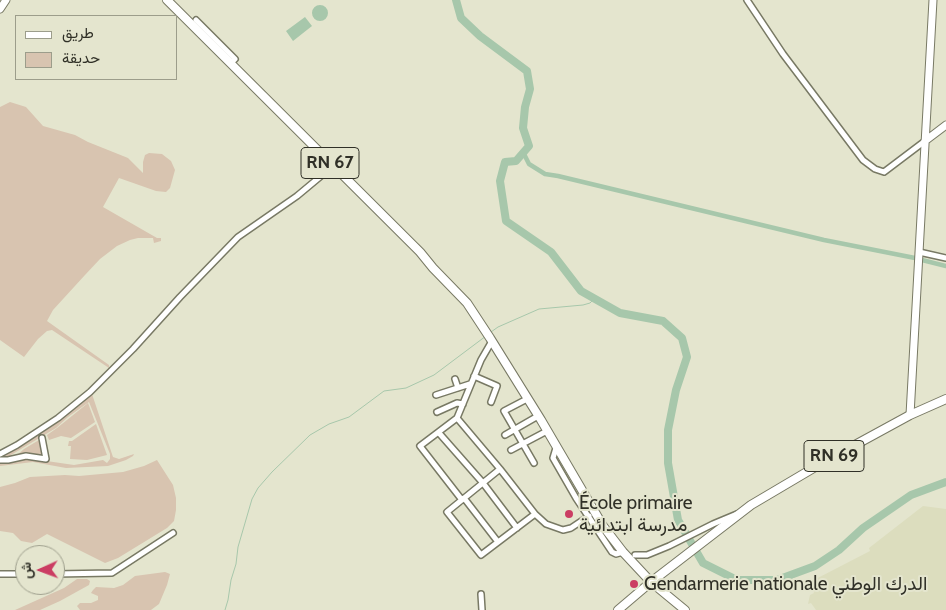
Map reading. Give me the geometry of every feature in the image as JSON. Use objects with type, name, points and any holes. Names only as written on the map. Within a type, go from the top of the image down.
[{"type":"main road","points":[[0,9],[6,0]]},
{"type":"main road","name":"RN 67","points":[[167,0],[420,252],[471,308],[528,399],[603,526],[623,552],[651,582],[685,610]]},
{"type":"main road","points":[[910,415],[933,0]]},
{"type":"main road","points":[[925,141],[946,124]]},
{"type":"main road","name":"RN 69","points":[[618,610],[744,510],[785,484],[910,415],[946,399]]},
{"type":"street","points":[[747,0],[783,54],[863,160],[874,169],[884,172],[925,141]]},
{"type":"street","points":[[196,20],[235,59],[231,63]]},
{"type":"street","points":[[0,454],[58,418],[90,392],[238,237],[297,196],[333,166]]},
{"type":"street","points":[[919,252],[946,258]]},
{"type":"street","points":[[490,337],[458,418],[420,446],[498,542]]},
{"type":"street","points":[[474,376],[497,386],[491,402]]},
{"type":"street","points":[[455,379],[458,388]]},
{"type":"street","points":[[436,395],[470,384]]},
{"type":"street","points":[[528,399],[504,411],[534,463]]},
{"type":"street","points":[[436,412],[457,403],[463,404]]},
{"type":"street","points":[[505,434],[538,416]]},
{"type":"street","points":[[458,418],[535,514],[546,524],[564,530],[571,528],[589,516]]},
{"type":"street","points":[[511,450],[547,431]]},
{"type":"street","points":[[439,433],[483,483],[516,528]]},
{"type":"street","points":[[0,460],[26,456],[46,459],[42,438]]},
{"type":"street","points":[[556,448],[553,458],[576,498],[612,552],[616,554],[623,552]]},
{"type":"street","points":[[500,469],[447,512],[481,555],[535,514]]},
{"type":"street","points":[[635,555],[647,555],[669,546],[744,510]]},
{"type":"street","points":[[65,574],[112,574],[173,533]]},
{"type":"street","points":[[0,574],[15,574]]},
{"type":"street","points":[[481,594],[482,610]]},
{"type":"shaded area","points":[[320,5],[326,7],[328,13],[326,19],[320,21],[314,19],[312,13],[314,7]]},
{"type":"shaded area","points":[[305,17],[312,26],[293,41],[286,31]]},
{"type":"shaded area","points":[[923,506],[946,509],[946,610],[816,610],[811,603],[808,604],[810,595],[814,593],[810,582],[870,551],[869,548]]},
{"type":"green space","points":[[10,102],[26,107],[43,126],[75,135],[128,158],[143,173],[145,155],[149,153],[162,154],[171,161],[175,170],[170,188],[166,192],[156,191],[119,178],[103,207],[157,238],[161,238],[161,241],[154,243],[153,238],[138,238],[117,246],[100,259],[85,275],[53,310],[47,321],[109,365],[109,368],[52,330],[47,331],[38,339],[24,357],[0,340],[0,107]]},
{"type":"green space","points":[[92,394],[113,457],[119,459],[134,454],[133,456],[108,466],[66,468],[33,462],[0,466],[0,463],[26,458],[74,465],[103,460],[107,463],[110,459],[110,454],[89,402],[56,428],[11,455],[8,459],[3,458],[4,454],[15,450],[52,426]]},
{"type":"green space","points":[[88,403],[95,422],[71,438],[61,436],[49,440],[47,435]]},
{"type":"green space","points":[[96,424],[107,455],[87,460],[70,459],[71,446],[68,446],[69,441],[72,441]]},
{"type":"green space","points":[[39,440],[43,456],[16,456],[24,449]]},
{"type":"green space","points":[[157,460],[173,485],[176,498],[174,521],[167,528],[118,558],[105,563],[47,534],[32,543],[21,541],[13,533],[0,531],[0,487],[30,477],[79,476],[123,472]]},
{"type":"green space","points":[[165,572],[170,574],[167,585],[159,604],[151,610],[80,610],[77,606],[80,603],[91,603],[98,600],[98,596],[91,593],[96,587],[114,588],[123,585],[135,576]]},
{"type":"green space","points":[[77,579],[87,579],[90,581],[89,585],[40,610],[15,610],[48,595],[65,595],[65,587]]},
{"type":"waterway","points":[[456,0],[461,18],[480,36],[527,71],[530,89],[525,107],[523,128],[529,146],[516,161],[505,162],[500,181],[506,221],[551,252],[581,291],[620,313],[663,321],[682,338],[687,357],[676,390],[668,430],[668,463],[678,520],[703,563],[737,580],[777,580],[815,566],[839,550],[863,528],[911,495],[946,482]]},
{"type":"waterway","points":[[523,152],[529,164],[545,174],[824,240],[915,258]]},
{"type":"waterway","points":[[922,260],[946,266]]},
{"type":"waterway","points":[[491,332],[539,309],[583,305],[590,303],[595,298]]},
{"type":"waterway","points":[[225,610],[238,547],[252,499],[258,488],[272,472],[310,435],[329,424],[349,417],[384,391],[406,388],[434,375],[486,336]]},
{"type":"place","name":"École primaire مدرسة ابتدائية","points":[[569,514]]},
{"type":"place","name":"Gendarmerie nationale الدرك الوطني","points":[[634,584]]}]
